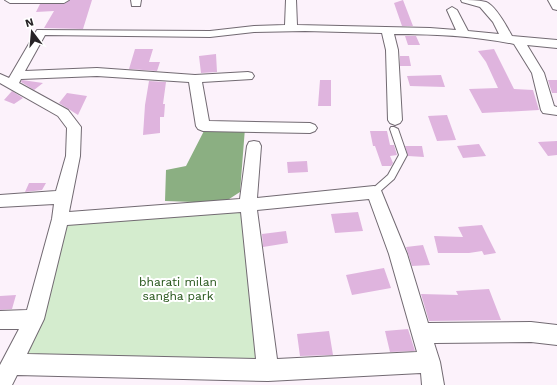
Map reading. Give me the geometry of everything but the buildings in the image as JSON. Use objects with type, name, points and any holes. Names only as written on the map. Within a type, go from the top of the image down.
[{"type":"street","points":[[10,0],[64,0]]},
{"type":"street","points":[[290,0],[290,28]]},
{"type":"street","points":[[466,0],[484,5],[498,21],[538,72],[548,110],[557,111]]},
{"type":"street","points":[[553,0],[557,7]]},
{"type":"street","points":[[452,10],[464,34]]},
{"type":"street","points":[[7,81],[41,32],[48,18]]},
{"type":"street","points":[[41,32],[210,34],[254,29],[290,28],[387,30],[464,34],[557,44]]},
{"type":"street","points":[[387,30],[392,50],[395,125]]},
{"type":"street","points":[[7,81],[97,72],[195,79],[248,76]]},
{"type":"street","points":[[195,79],[203,126],[310,128]]},
{"type":"street","points":[[1,385],[34,319],[60,219],[63,197],[73,156],[74,127],[63,113],[7,81]]},
{"type":"street","points":[[254,146],[248,205],[268,370]]},
{"type":"street","points":[[60,219],[248,205],[374,192],[398,254],[430,362],[433,385]]},
{"type":"street","points":[[0,201],[63,197]]},
{"type":"street","points":[[0,320],[34,319]]},
{"type":"street","points":[[422,333],[531,332],[557,335]]},
{"type":"street","points":[[11,364],[268,370],[430,362]]},
{"type":"lane","points":[[374,192],[391,177],[403,155],[395,125]]},
{"type":"green space","name":"bharati milan sangha park","points":[[248,205],[268,370],[11,364],[60,219]]},
{"type":"shaded area","points":[[206,127],[245,128],[240,192],[223,203],[165,201],[166,170],[186,166]]}]
